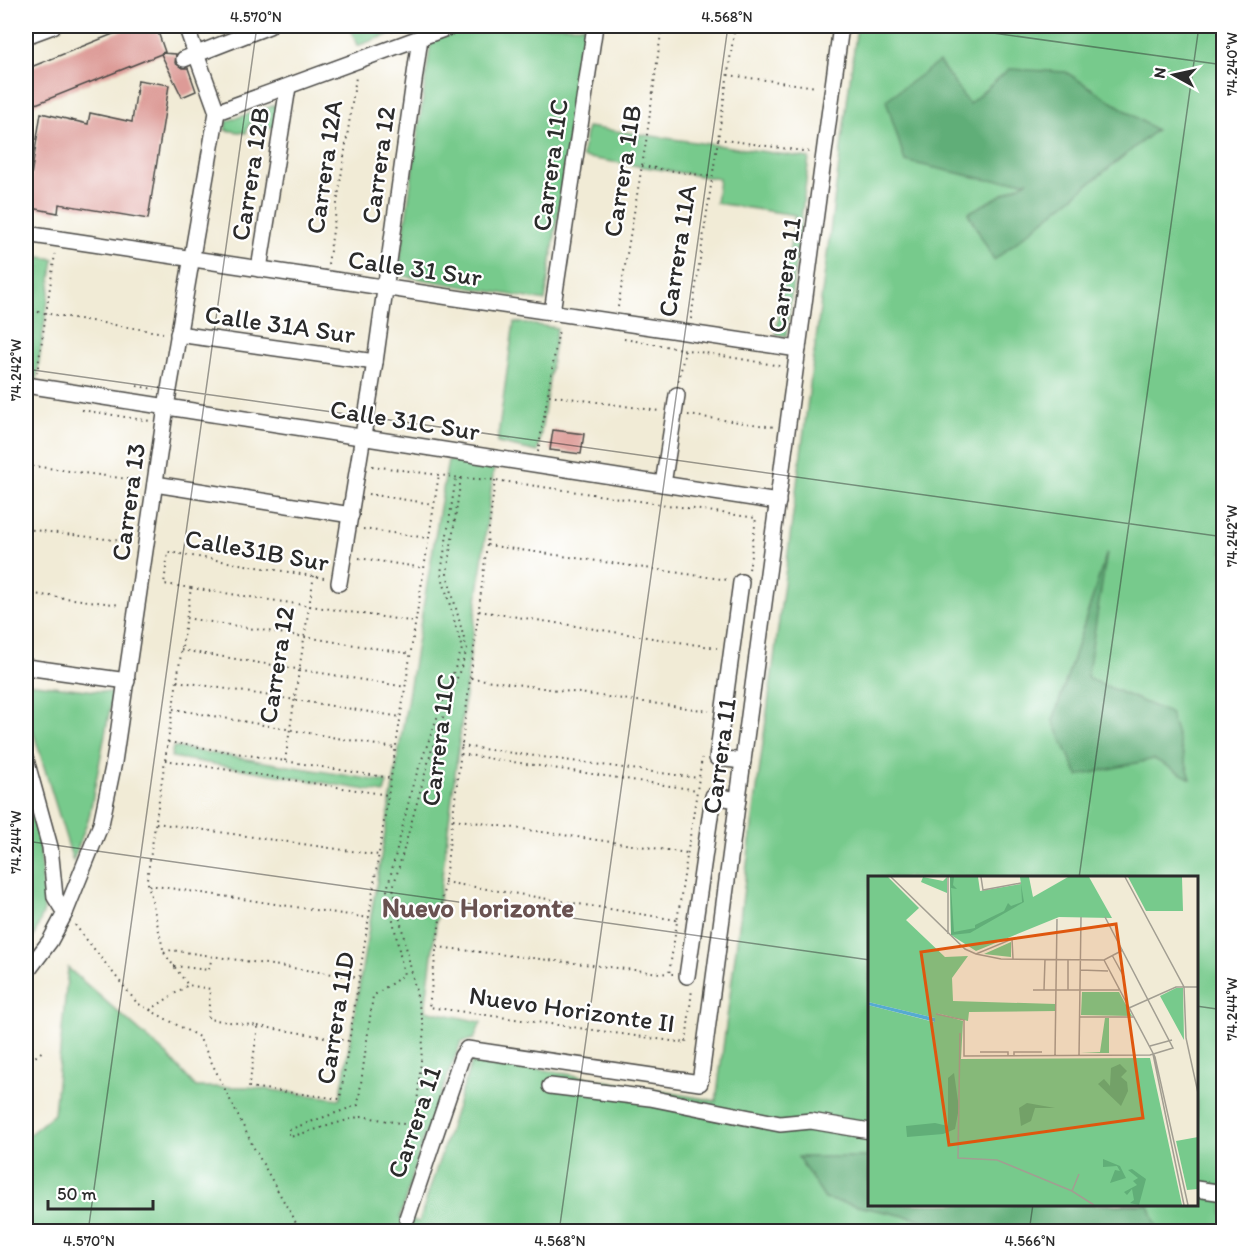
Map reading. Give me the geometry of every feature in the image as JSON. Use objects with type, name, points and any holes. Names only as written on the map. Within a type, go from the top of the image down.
[{"type":"street","points":[[26,36],[53,26]]},
{"type":"street","name":"Carrera 13","points":[[26,973],[50,941],[65,913],[101,824],[121,763],[127,727],[127,681],[148,483],[166,407],[175,334],[217,112],[190,56],[186,26]]},
{"type":"street","points":[[190,56],[269,26]]},
{"type":"street","points":[[217,112],[452,26]]},
{"type":"street","name":"Carrera 11C","points":[[552,312],[595,26]]},
{"type":"street","name":"Carrera 11","points":[[407,1218],[462,1056],[467,1049],[700,1083],[841,26]]},
{"type":"street","name":"Carrera 12","points":[[339,583],[364,438],[420,38]]},
{"type":"street","name":"Carrera 12B","points":[[259,269],[288,87]]},
{"type":"street","name":"Calle 31 Sur","points":[[29,241],[191,259],[798,349]]},
{"type":"street","name":"Calle 31A Sur","points":[[175,334],[375,362]]},
{"type":"street","name":"Calle 31C Sur","points":[[26,385],[778,502]]},
{"type":"street","points":[[663,484],[677,395]]},
{"type":"street","points":[[148,483],[351,515]]},
{"type":"street","points":[[741,582],[717,758],[743,761]]},
{"type":"street","points":[[26,667],[127,681]]},
{"type":"street","points":[[26,760],[50,847],[55,897],[65,913]]},
{"type":"street","points":[[687,976],[713,796],[738,800]]},
{"type":"street","points":[[53,871],[81,873]]},
{"type":"street","points":[[550,1086],[650,1098],[780,1124],[811,1121],[868,1131]]},
{"type":"street","points":[[1198,1189],[1224,1193]]},
{"type":"path","name":"Carrera 11B","points":[[616,322],[662,26]]},
{"type":"path","name":"Carrera 11A","points":[[677,395],[735,26]]},
{"type":"path","name":"Carrera 12A","points":[[326,279],[358,61]]},
{"type":"path","points":[[728,75],[825,88]]},
{"type":"path","points":[[718,139],[816,153]]},
{"type":"path","points":[[642,166],[713,177]]},
{"type":"path","points":[[26,291],[29,241]]},
{"type":"path","points":[[37,372],[55,252]]},
{"type":"path","points":[[26,310],[175,334]]},
{"type":"path","points":[[538,452],[557,328],[569,330]]},
{"type":"path","points":[[616,338],[788,367]]},
{"type":"path","points":[[82,410],[150,422]]},
{"type":"path","points":[[26,465],[148,483]]},
{"type":"path","points":[[372,466],[461,478],[495,480],[756,518],[748,580],[741,582],[487,545]]},
{"type":"path","name":"Carrera 11D","points":[[258,1026],[249,1088],[340,1099],[439,474]]},
{"type":"path","points":[[456,477],[441,573],[462,649],[413,784],[387,890],[404,975],[373,996],[358,1105],[288,1130],[290,1137],[361,1116],[415,1126],[424,1028],[393,888],[432,749],[467,650],[447,574],[461,478]]},
{"type":"path","name":"Carrera 11C","points":[[429,1007],[495,480]]},
{"type":"path","points":[[368,494],[434,504]]},
{"type":"path","points":[[26,529],[133,543]]},
{"type":"path","points":[[363,529],[429,538]]},
{"type":"path","name":"Calle31B Sur","points":[[191,588],[164,584],[168,552],[314,575],[339,583]]},
{"type":"path","points":[[359,558],[424,568]]},
{"type":"path","name":"Carrera 12","points":[[285,761],[314,575]]},
{"type":"path","points":[[349,1041],[208,1019],[210,989],[188,985],[164,953],[147,879],[186,618],[191,588],[416,622]]},
{"type":"path","points":[[26,593],[124,605]]},
{"type":"path","points":[[479,611],[717,648],[719,637]]},
{"type":"path","points":[[186,618],[411,654]]},
{"type":"path","points":[[182,650],[406,687]]},
{"type":"path","points":[[470,678],[709,711],[710,701]]},
{"type":"path","points":[[177,681],[401,717]]},
{"type":"path","points":[[173,709],[396,748]]},
{"type":"path","points":[[168,742],[391,779]]},
{"type":"path","points":[[462,746],[698,778]]},
{"type":"path","name":"Nuevo Horizonte II","points":[[429,1007],[686,1043],[694,977],[669,974],[697,790],[461,754]]},
{"type":"path","points":[[165,760],[388,795]]},
{"type":"path","points":[[452,819],[687,853]]},
{"type":"path","points":[[156,823],[379,855]]},
{"type":"path","points":[[444,882],[677,920]]},
{"type":"path","points":[[149,885],[369,918]]},
{"type":"path","points":[[65,913],[137,1003],[199,1037],[254,1148],[301,1232]]},
{"type":"path","points":[[436,947],[669,974]]},
{"type":"path","points":[[164,953],[171,950],[360,978]]},
{"type":"path","points":[[174,966],[210,970],[212,956]]},
{"type":"path","points":[[150,1010],[188,985]]},
{"type":"path","points":[[26,1064],[44,1050]]},
{"type":"green space","points":[[350,26],[390,26],[393,33],[357,46]]},
{"type":"green space","points":[[472,26],[586,26],[545,301],[398,275],[431,40]]},
{"type":"green space","points":[[857,26],[1223,26],[1223,1231],[447,1232],[430,1226],[427,1232],[26,1232],[26,1137],[54,1114],[68,968],[167,1055],[196,1087],[249,1087],[340,1099],[448,460],[494,467],[425,1010],[481,1022],[474,1039],[461,1042],[423,1140],[400,1218],[419,1222],[473,1057],[716,1101]]},
{"type":"green space","points":[[939,62],[969,104],[1009,69],[1066,72],[1156,130],[994,260],[968,213],[1027,181],[988,180],[905,161],[886,100]]},
{"type":"green space","points":[[278,104],[274,128],[249,124],[246,133],[225,130],[227,121]]},
{"type":"green space","points":[[587,127],[809,158],[786,336],[776,334],[795,215],[716,203],[719,179],[582,157]]},
{"type":"green space","points":[[26,255],[54,259],[36,381],[26,379]]},
{"type":"green space","points":[[514,322],[557,328],[538,452],[497,443]]},
{"type":"green space","points":[[1107,552],[1087,678],[1170,713],[1191,779],[1154,759],[1078,776],[1053,721]]},
{"type":"green space","points":[[26,683],[113,693],[89,817],[73,861],[26,708]]},
{"type":"green space","points":[[173,747],[387,782],[384,793],[171,757]]},
{"type":"green space","points":[[26,791],[40,844],[44,911],[26,956]]},
{"type":"green space","points":[[798,1157],[868,1157],[868,1206],[1149,1206],[1158,1231],[975,1231],[825,1199]]},
{"type":"building","points":[[133,26],[156,26],[165,52],[161,53],[176,54],[175,63],[182,68],[188,68],[196,91],[182,97],[161,54],[26,108],[26,69]]},
{"type":"building","points":[[138,80],[169,85],[148,219],[59,204],[58,213],[26,207],[41,113],[88,124],[90,113],[132,122]]},
{"type":"building","points":[[553,430],[584,434],[581,454],[550,450]]},
{"type":"district","name":"Nuevo Horizonte","points":[[478,907]]}]
